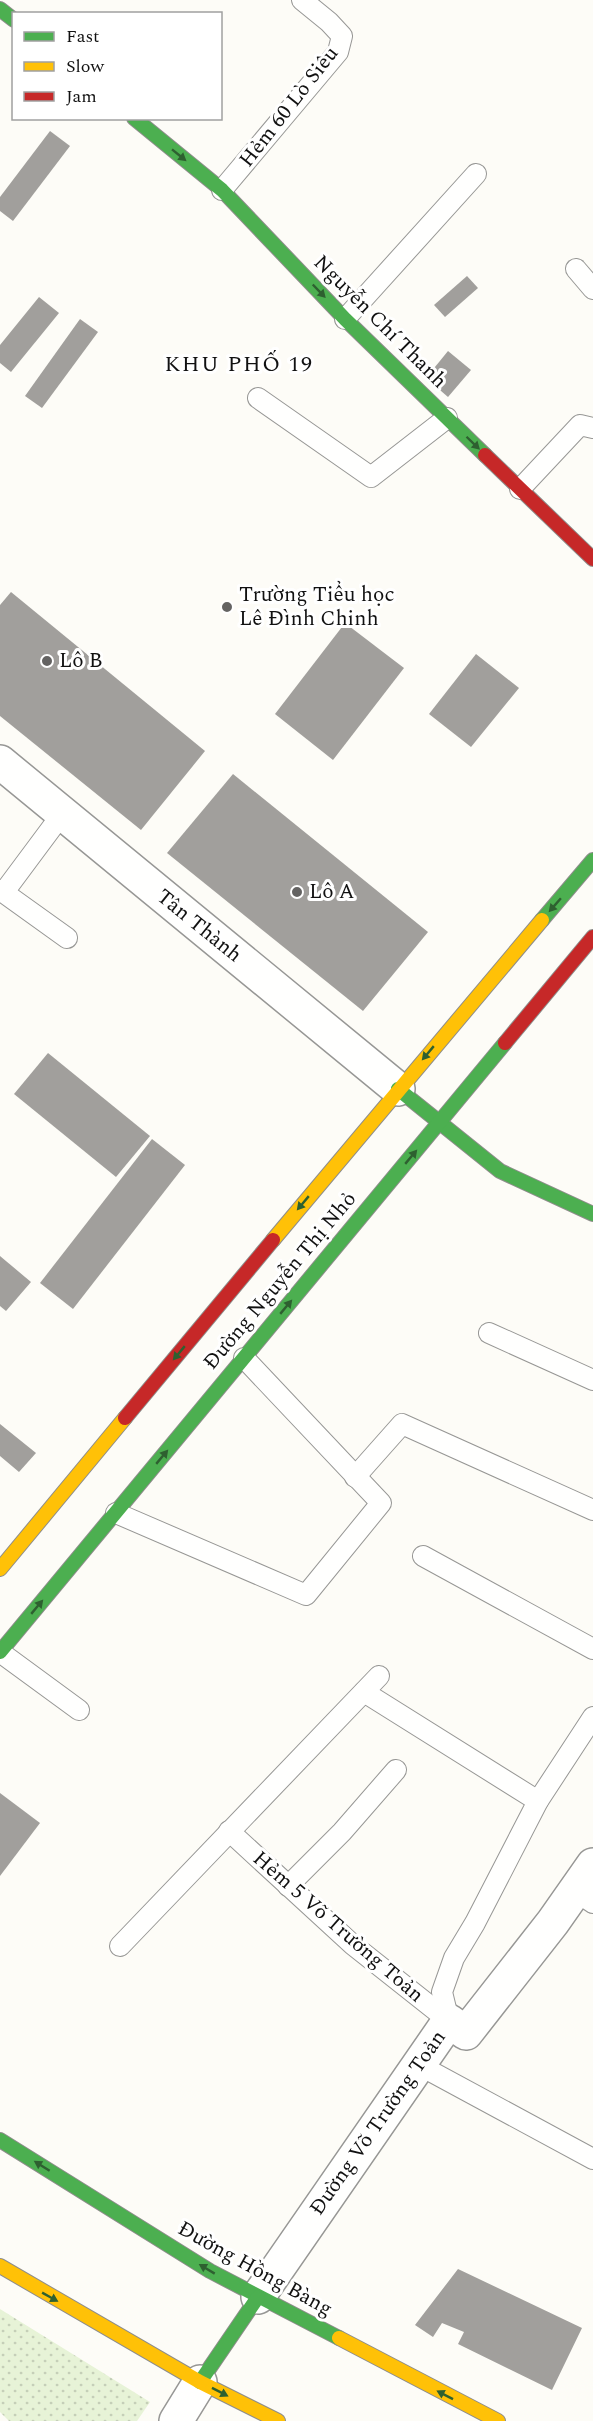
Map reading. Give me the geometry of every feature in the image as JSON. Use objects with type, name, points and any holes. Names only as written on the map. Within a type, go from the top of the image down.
[{"type":"main road","name":"Nguyễn Chí Thanh","points":[[136,120],[222,190],[345,319],[593,559]]},
{"type":"main road","name":"Đường Nguyễn Thị Nhỏ","points":[[0,1569],[398,1089],[593,860]]},
{"type":"main road","name":"Đường Nguyễn Thị Nhỏ","points":[[0,1652],[593,937]]},
{"type":"main road","points":[[398,1089],[500,1170],[593,1214]]},
{"type":"main road","name":"Đường Hồng Bàng","points":[[0,2140],[210,2271],[498,2421]]},
{"type":"main road","points":[[0,2266],[200,2382],[278,2421]]},
{"type":"main road","points":[[200,2382],[258,2297]]},
{"type":"street","name":"Tân Thành","points":[[0,762],[398,1089]]},
{"type":"street","name":"Đường Võ Trường Toản","points":[[258,2297],[449,2021],[465,2033],[584,1897],[593,1865]]},
{"type":"street","points":[[176,2421],[200,2382]]},
{"type":"lane","name":"Hẻm 60 Lò Siêu","points":[[222,190],[338,52],[342,36],[302,0]]},
{"type":"lane","points":[[345,319],[476,174]]},
{"type":"lane","points":[[576,268],[593,289]]},
{"type":"lane","points":[[258,398],[371,477],[447,418]]},
{"type":"lane","points":[[520,489],[580,425],[593,428]]},
{"type":"lane","points":[[62,814],[2,891],[67,938]]},
{"type":"lane","points":[[489,1333],[593,1380]]},
{"type":"lane","points":[[116,1513],[306,1595],[381,1503],[244,1358]]},
{"type":"lane","points":[[355,1477],[402,1424],[593,1510]]},
{"type":"lane","points":[[423,1556],[593,1649]]},
{"type":"lane","points":[[0,1652],[79,1710]]},
{"type":"lane","points":[[120,1946],[379,1676]]},
{"type":"lane","points":[[364,1692],[538,1801]]},
{"type":"lane","points":[[449,2021],[442,1992],[454,1958],[475,1923],[538,1801],[593,1717]]},
{"type":"lane","points":[[288,1886],[342,1832],[396,1770]]},
{"type":"lane","name":"Hẻm 5 Võ Trường Toản","points":[[228,1831],[353,1945],[449,2021]]},
{"type":"lane","points":[[419,2065],[593,2159]]},
{"type":"green space","points":[[0,2309],[150,2402],[137,2421],[9,2421],[0,2412]]},
{"type":"building","points":[[50,131],[70,146],[13,221],[0,211],[0,197]]},
{"type":"building","points":[[467,276],[478,288],[445,317],[434,305]]},
{"type":"building","points":[[39,297],[59,313],[11,372],[0,363],[0,345]]},
{"type":"building","points":[[80,319],[98,332],[42,408],[25,396]]},
{"type":"building","points":[[448,351],[471,370],[448,397],[426,378]]},
{"type":"building","name":"Lô B","points":[[11,592],[205,751],[141,830],[0,716],[0,605]]},
{"type":"building","points":[[345,623],[404,668],[333,760],[275,714]]},
{"type":"building","points":[[476,654],[519,688],[471,747],[429,714]]},
{"type":"building","name":"Lô A","points":[[233,774],[428,932],[363,1011],[167,853]]},
{"type":"building","points":[[48,1053],[150,1136],[116,1177],[14,1094]]},
{"type":"building","points":[[152,1139],[185,1165],[73,1309],[40,1283]]},
{"type":"building","points":[[0,1256],[31,1282],[6,1311],[0,1306]]},
{"type":"building","points":[[0,1424],[36,1453],[19,1472],[0,1456]]},
{"type":"building","points":[[0,1793],[40,1823],[0,1876]]},
{"type":"building","points":[[458,2269],[582,2328],[552,2390],[458,2344],[464,2332],[442,2323],[433,2337],[415,2325]]},
{"type":"traffic: fast","points":[[0,9],[12,18]]},
{"type":"traffic: fast","points":[[136,120],[222,190],[345,319],[485,455]]},
{"type":"traffic: fast","points":[[542,920],[593,860]]},
{"type":"traffic: fast","points":[[0,1652],[505,1043]]},
{"type":"traffic: fast","points":[[398,1089],[500,1171],[593,1214]]},
{"type":"traffic: fast","points":[[0,2140],[210,2271],[339,2338]]},
{"type":"traffic: fast","points":[[200,2382],[258,2297]]},
{"type":"traffic: slow","points":[[273,1240],[542,920]]},
{"type":"traffic: slow","points":[[0,1569],[125,1418]]},
{"type":"traffic: slow","points":[[0,2266],[200,2382],[278,2421]]},
{"type":"traffic: slow","points":[[339,2338],[498,2421]]},
{"type":"traffic: jam","points":[[485,455],[593,559]]},
{"type":"traffic: jam","points":[[505,1043],[593,937]]},
{"type":"traffic: jam","points":[[125,1418],[273,1240]]},
{"type":"place","name":"Trường Tiểu học Lê Đình Chinh","points":[[227,607]]},
{"type":"place","name":"Lô B","points":[[47,661]]},
{"type":"place","name":"Lô A","points":[[297,892]]},
{"type":"district","name":"KHU PHỐ 19","points":[[239,364]]}]
